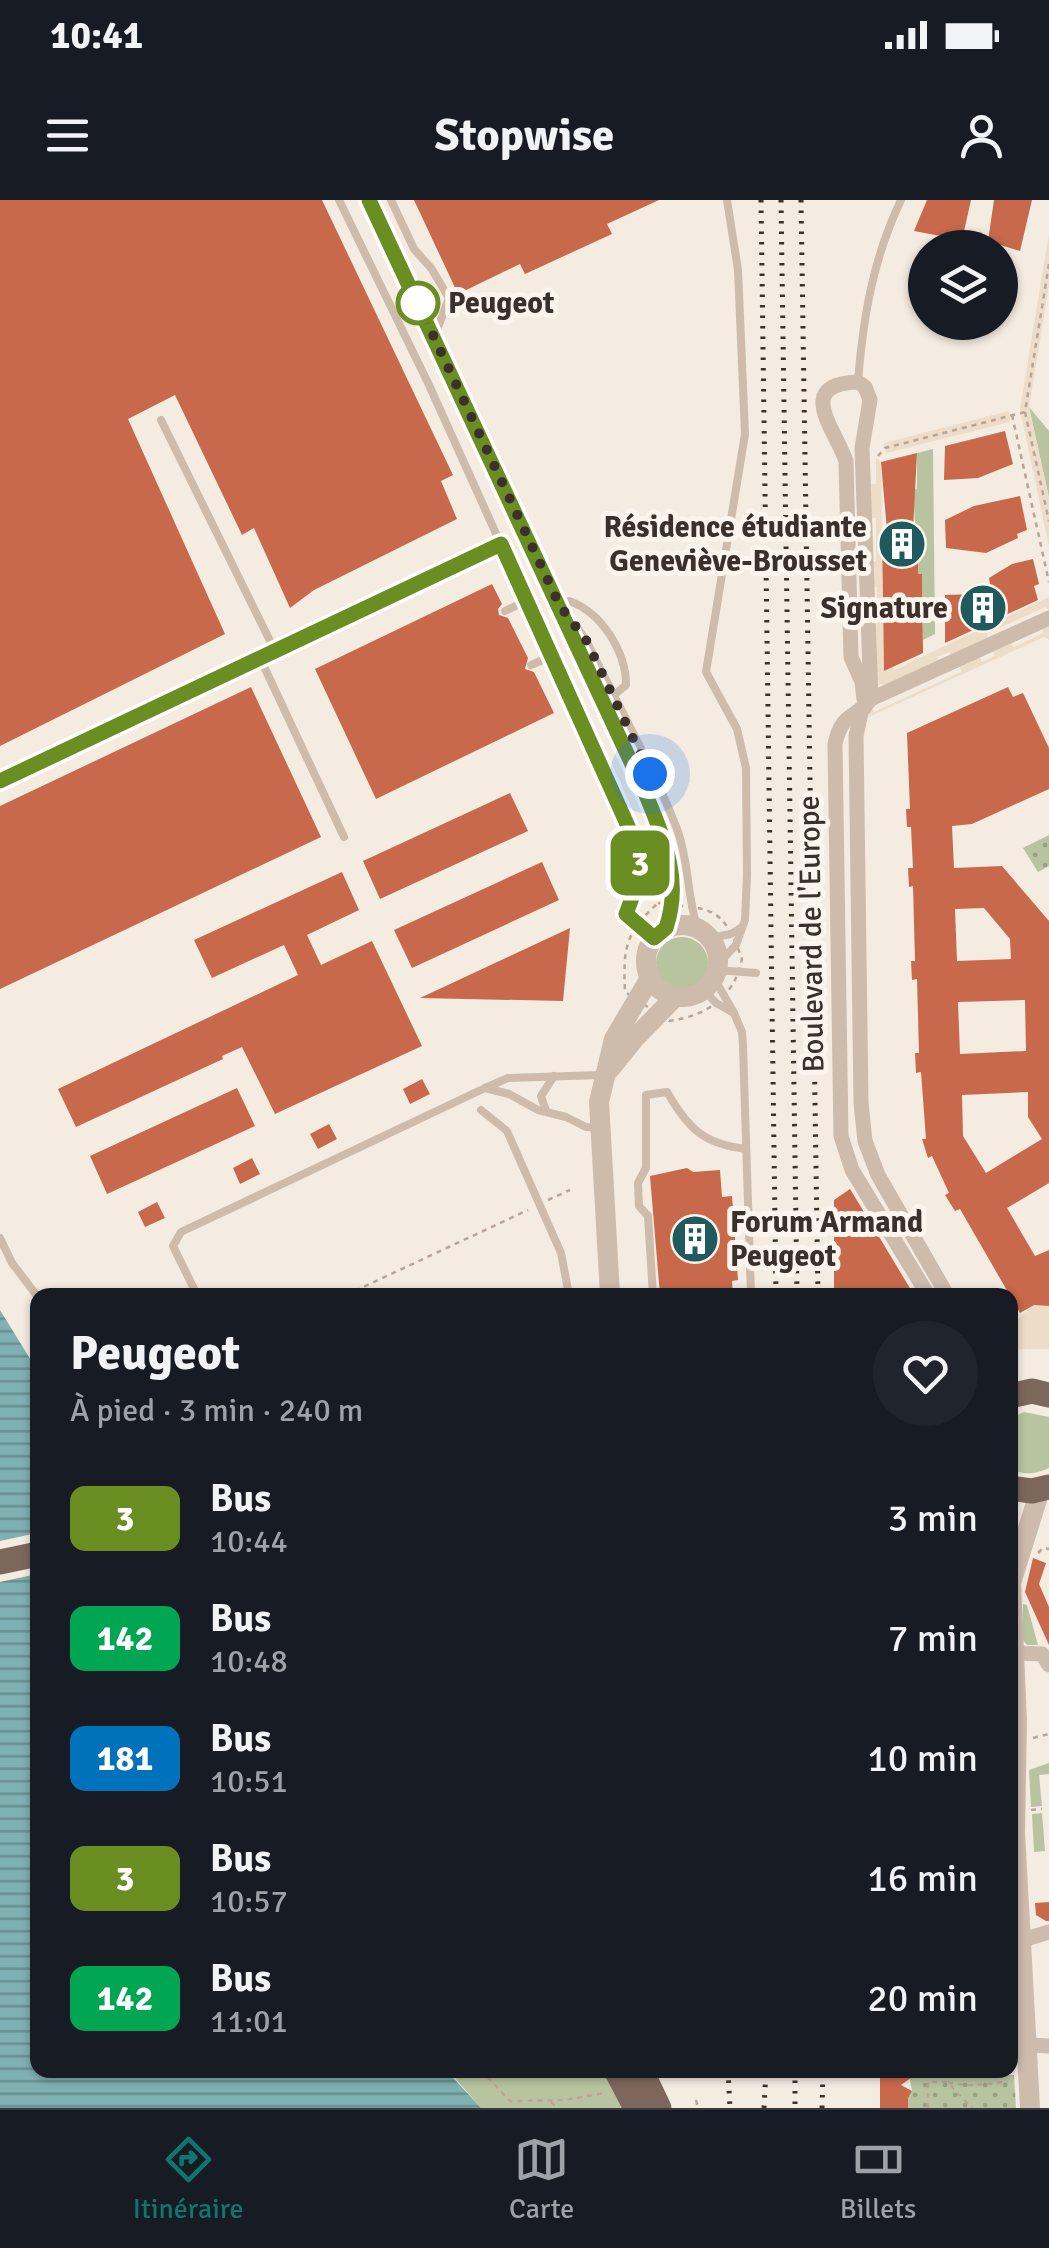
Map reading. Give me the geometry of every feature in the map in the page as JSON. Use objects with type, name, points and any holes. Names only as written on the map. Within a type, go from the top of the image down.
[{"type":"main road","points":[[1018,1392],[1048,1394]]},
{"type":"main road","points":[[1018,1488],[1044,1488]]},
{"type":"main road","points":[[0,1562],[30,1556]]},
{"type":"main road","points":[[632,2086],[659,2108]]},
{"type":"street","points":[[844,382],[858,382],[870,400],[862,448],[868,667],[865,709],[862,682],[850,657],[846,461],[840,442],[823,419],[822,404],[829,389],[844,382]]},
{"type":"street","points":[[865,709],[1049,618]]},
{"type":"street","name":"Boulevard de l'Europe","points":[[865,709],[848,715],[839,726],[835,744],[840,1136],[852,1170],[924,1288]]},
{"type":"street","name":"Boulevard de l'Europe","points":[[865,709],[856,736],[861,1104],[865,1141],[882,1182],[943,1288]]},
{"type":"street","points":[[687,924],[713,933],[716,983],[695,995],[665,994],[650,978],[646,955],[660,933],[687,924]]},
{"type":"street","points":[[610,1288],[599,1102],[614,1038],[650,978]]},
{"type":"street","points":[[606,1074],[675,997]]},
{"type":"street","points":[[852,1170],[882,1182],[877,1194],[867,1192]]},
{"type":"street","points":[[908,1258],[930,1268]]},
{"type":"street","points":[[1018,1556],[1044,1488]]},
{"type":"street","points":[[1018,1653],[1043,1654],[1049,1666]]},
{"type":"street","points":[[1018,1719],[1022,1806],[1018,1819]]},
{"type":"street","points":[[1018,1870],[1023,1940],[1039,2045],[1030,2108]]},
{"type":"street","points":[[1023,1940],[1049,1932]]},
{"type":"lane","points":[[339,200],[429,385],[636,844],[642,871],[626,914],[636,925],[660,933],[672,905],[674,878],[669,851],[560,606],[369,200]]},
{"type":"lane","points":[[391,200],[414,249],[432,268],[449,298],[434,338]]},
{"type":"lane","points":[[716,983],[742,927],[748,875],[746,768],[737,729],[706,672],[745,434],[738,270],[727,200]]},
{"type":"lane","points":[[858,382],[862,318],[889,226],[901,200]]},
{"type":"lane","points":[[162,420],[274,651]]},
{"type":"lane","points":[[0,781],[501,544]]},
{"type":"lane","points":[[505,611],[526,601]]},
{"type":"lane","points":[[560,606],[570,601],[584,606],[606,631],[626,670],[626,684],[613,696]]},
{"type":"lane","points":[[560,606],[586,640],[676,828],[688,868],[690,906],[713,933],[742,927]]},
{"type":"lane","points":[[531,666],[552,656]]},
{"type":"lane","points":[[260,658],[344,837]]},
{"type":"lane","points":[[716,983],[740,971],[756,973]]},
{"type":"lane","points":[[716,983],[742,1032],[751,1288]]},
{"type":"lane","points":[[193,1288],[174,1246],[180,1232],[508,1078],[606,1074]]},
{"type":"lane","points":[[547,1112],[542,1092],[554,1076]]},
{"type":"lane","points":[[486,1088],[586,1128],[599,1128]]},
{"type":"lane","points":[[653,1288],[648,1216],[639,1206],[638,1183],[646,1168],[646,1095],[666,1092],[684,1122],[718,1146],[746,1149]]},
{"type":"lane","points":[[481,1110],[507,1131],[561,1252],[568,1288]]},
{"type":"lane","points":[[0,1238],[12,1263],[31,1288]]},
{"type":"path","points":[[1049,264],[1026,412],[1049,521]]},
{"type":"path","points":[[878,458],[885,448],[1026,412]]},
{"type":"path","points":[[1012,415],[1049,582]]},
{"type":"path","points":[[658,903],[690,906],[710,911],[725,923],[713,933],[736,945],[742,960],[740,971],[716,983],[690,1018],[669,1020],[625,992],[625,945],[636,925],[658,903]]},
{"type":"path","points":[[361,1288],[570,1190]]},
{"type":"path","points":[[1022,1806],[1042,1809]]},
{"type":"path","points":[[488,2078],[515,2108]]},
{"type":"path","points":[[928,2108],[928,2082],[968,2088],[987,2082],[1019,2081]]},
{"type":"path","points":[[946,2082],[972,2108]]},
{"type":"path","points":[[510,2101],[550,2100],[632,2086]]},
{"type":"path","points":[[550,2100],[558,2108]]},
{"type":"path","points":[[696,2100],[698,2108]]},
{"type":"green space","points":[[1029,407],[1049,431],[1049,498]]},
{"type":"green space","points":[[933,449],[935,634],[923,640],[922,575],[918,574],[913,490],[917,489],[917,453]]},
{"type":"green space","points":[[1049,835],[1049,866],[1038,872],[1023,848]]},
{"type":"green space","points":[[682,937],[700,945],[708,963],[700,981],[682,989],[664,981],[656,963],[664,945]]},
{"type":"green space","points":[[1024,1412],[1049,1417],[1049,1468],[1034,1473],[1018,1471],[1018,1415]]},
{"type":"green space","points":[[1023,1604],[1027,1605],[1038,1645],[1027,1645],[1022,1639]]},
{"type":"green space","points":[[1049,1763],[1049,1774],[1039,1775],[1042,1806],[1031,1807],[1029,1770]]},
{"type":"green space","points":[[1042,1813],[1045,1851],[1034,1852],[1032,1814]]},
{"type":"green space","points":[[455,2078],[615,2078],[624,2108],[481,2108]]},
{"type":"green space","points":[[910,2078],[1014,2078],[1016,2108],[908,2108],[912,2091]]},
{"type":"shaded area","points":[[1049,233],[1049,285],[1029,407],[1049,498],[1049,547],[1020,409]]},
{"type":"shaded area","points":[[1009,411],[1010,422],[886,453],[884,443]]},
{"type":"shaded area","points":[[876,458],[881,462],[884,671],[893,667],[894,670],[1049,597],[1049,610],[1045,607],[987,634],[988,639],[952,656],[949,652],[937,657],[939,662],[885,685],[876,683],[877,587],[870,587],[870,562],[876,561],[876,518],[869,518],[869,484],[876,484]]},
{"type":"shaded area","points":[[1049,627],[1049,639],[1044,637],[862,720],[872,708],[874,712],[961,672],[960,667],[980,657],[982,662],[995,656],[993,651],[1011,643],[1014,647]]},
{"type":"shaded area","points":[[1032,1305],[1049,1306],[1049,1349],[1018,1349],[1018,1320]]},
{"type":"water","points":[[0,1310],[30,1359],[30,2078],[453,2078],[481,2108],[0,2108]]},
{"type":"pier","points":[[30,1535],[30,1576],[0,1582],[0,1541]]},
{"type":"building","points":[[0,200],[322,200],[453,475],[441,481],[457,519],[314,590],[290,608],[254,528],[242,535],[175,395],[128,419],[225,634],[0,746]]},
{"type":"building","points":[[414,200],[659,200],[607,224],[612,234],[525,274],[520,264],[458,294]]},
{"type":"building","points":[[927,200],[971,200],[964,230],[914,230]]},
{"type":"building","points":[[994,200],[1032,200],[1020,251],[1018,230],[990,230]]},
{"type":"building","points":[[1005,431],[1013,464],[978,478],[944,480],[945,446]]},
{"type":"building","name":"Résidence étudiante Geneviève-Brousset","points":[[917,453],[913,530],[918,529],[918,574],[922,574],[923,653],[884,671],[882,530],[887,530],[881,462]]},
{"type":"building","name":"Signature","points":[[1020,496],[1027,530],[1017,534],[1018,538],[986,553],[946,548],[945,520],[974,506]]},
{"type":"building","name":"Signature","points":[[1033,559],[1038,600],[945,643],[945,595],[976,594],[990,584],[989,578],[1012,564]]},
{"type":"building","points":[[492,584],[502,604],[499,615],[508,618],[528,658],[525,669],[534,672],[554,713],[376,799],[315,669]]},
{"type":"building","points":[[251,687],[321,837],[0,989],[0,806]]},
{"type":"building","points":[[1008,687],[1013,697],[1023,693],[1049,748],[1049,789],[972,824],[952,826],[954,868],[1002,866],[1049,921],[1049,1183],[1007,1208],[1035,1256],[1049,1250],[1049,1306],[1034,1305],[1020,1313],[1018,1288],[1006,1288],[960,1209],[955,1211],[922,1139],[926,1139],[921,1072],[916,1073],[915,1053],[919,1053],[917,979],[912,980],[911,961],[915,961],[913,886],[909,887],[908,868],[913,868],[906,809],[910,809],[907,733]],"holes":[[[984,908],[1010,939],[1011,959],[957,961],[955,909]],[[1025,1000],[1026,1051],[960,1054],[958,1002]],[[1028,1092],[1028,1117],[1042,1139],[986,1173],[963,1136],[962,1095]]]},
{"type":"building","points":[[510,793],[528,831],[380,899],[363,861]]},
{"type":"building","points":[[542,862],[559,900],[412,968],[394,930]]},
{"type":"building","points":[[342,872],[359,910],[307,935],[321,965],[372,941],[422,1046],[275,1114],[242,1047],[76,1127],[58,1089],[298,975],[284,945],[212,978],[194,940]]},
{"type":"building","points":[[570,928],[563,1001],[420,998]]},
{"type":"building","points":[[422,1079],[430,1094],[410,1104],[403,1089]]},
{"type":"building","points":[[237,1088],[255,1126],[107,1194],[90,1156]]},
{"type":"building","points":[[329,1124],[337,1139],[318,1149],[310,1134]]},
{"type":"building","points":[[252,1158],[260,1174],[240,1184],[233,1168]]},
{"type":"building","name":"Forum Armand Peugeot","points":[[687,1168],[693,1172],[720,1170],[722,1197],[732,1196],[738,1280],[732,1281],[732,1288],[659,1288],[650,1176]]},
{"type":"building","points":[[850,1189],[910,1288],[834,1288],[834,1200]]},
{"type":"building","points":[[157,1202],[165,1218],[145,1227],[138,1212]]},
{"type":"building","points":[[1033,1558],[1046,1563],[1039,1584],[1049,1607],[1049,1645],[1025,1592]]},
{"type":"building","points":[[1049,1902],[1046,1921],[1036,1915],[1035,1903]]},
{"type":"building","points":[[880,2078],[911,2078],[901,2085],[912,2091],[908,2108],[880,2108]]},
{"type":"railway","points":[[761,200],[776,1288]]},
{"type":"railway","points":[[781,200],[797,1288]]},
{"type":"railway","points":[[801,200],[818,1288]]},
{"type":"railway","points":[[728,2078],[730,2108]]},
{"type":"railway","points":[[764,2108],[766,2078]]},
{"type":"railway","points":[[795,2078],[795,2108]]},
{"type":"railway","points":[[822,2108],[823,2078]]},
{"type":"bus line","name":"3","points":[[0,781],[501,544],[636,844],[642,871],[626,914],[654,938],[666,928],[674,878],[669,851],[560,606],[369,200]]},
{"type":"place","name":"Peugeot","points":[[418,303]]},
{"type":"place","name":"Résidence étudiante Geneviève-Brousset","points":[[902,544]]},
{"type":"place","name":"Signature","points":[[983,608]]},
{"type":"place","name":"Forum Armand Peugeot","points":[[695,1239]]},
{"type":"route","points":[[418,303],[560,606],[586,640],[650,774]]}]
